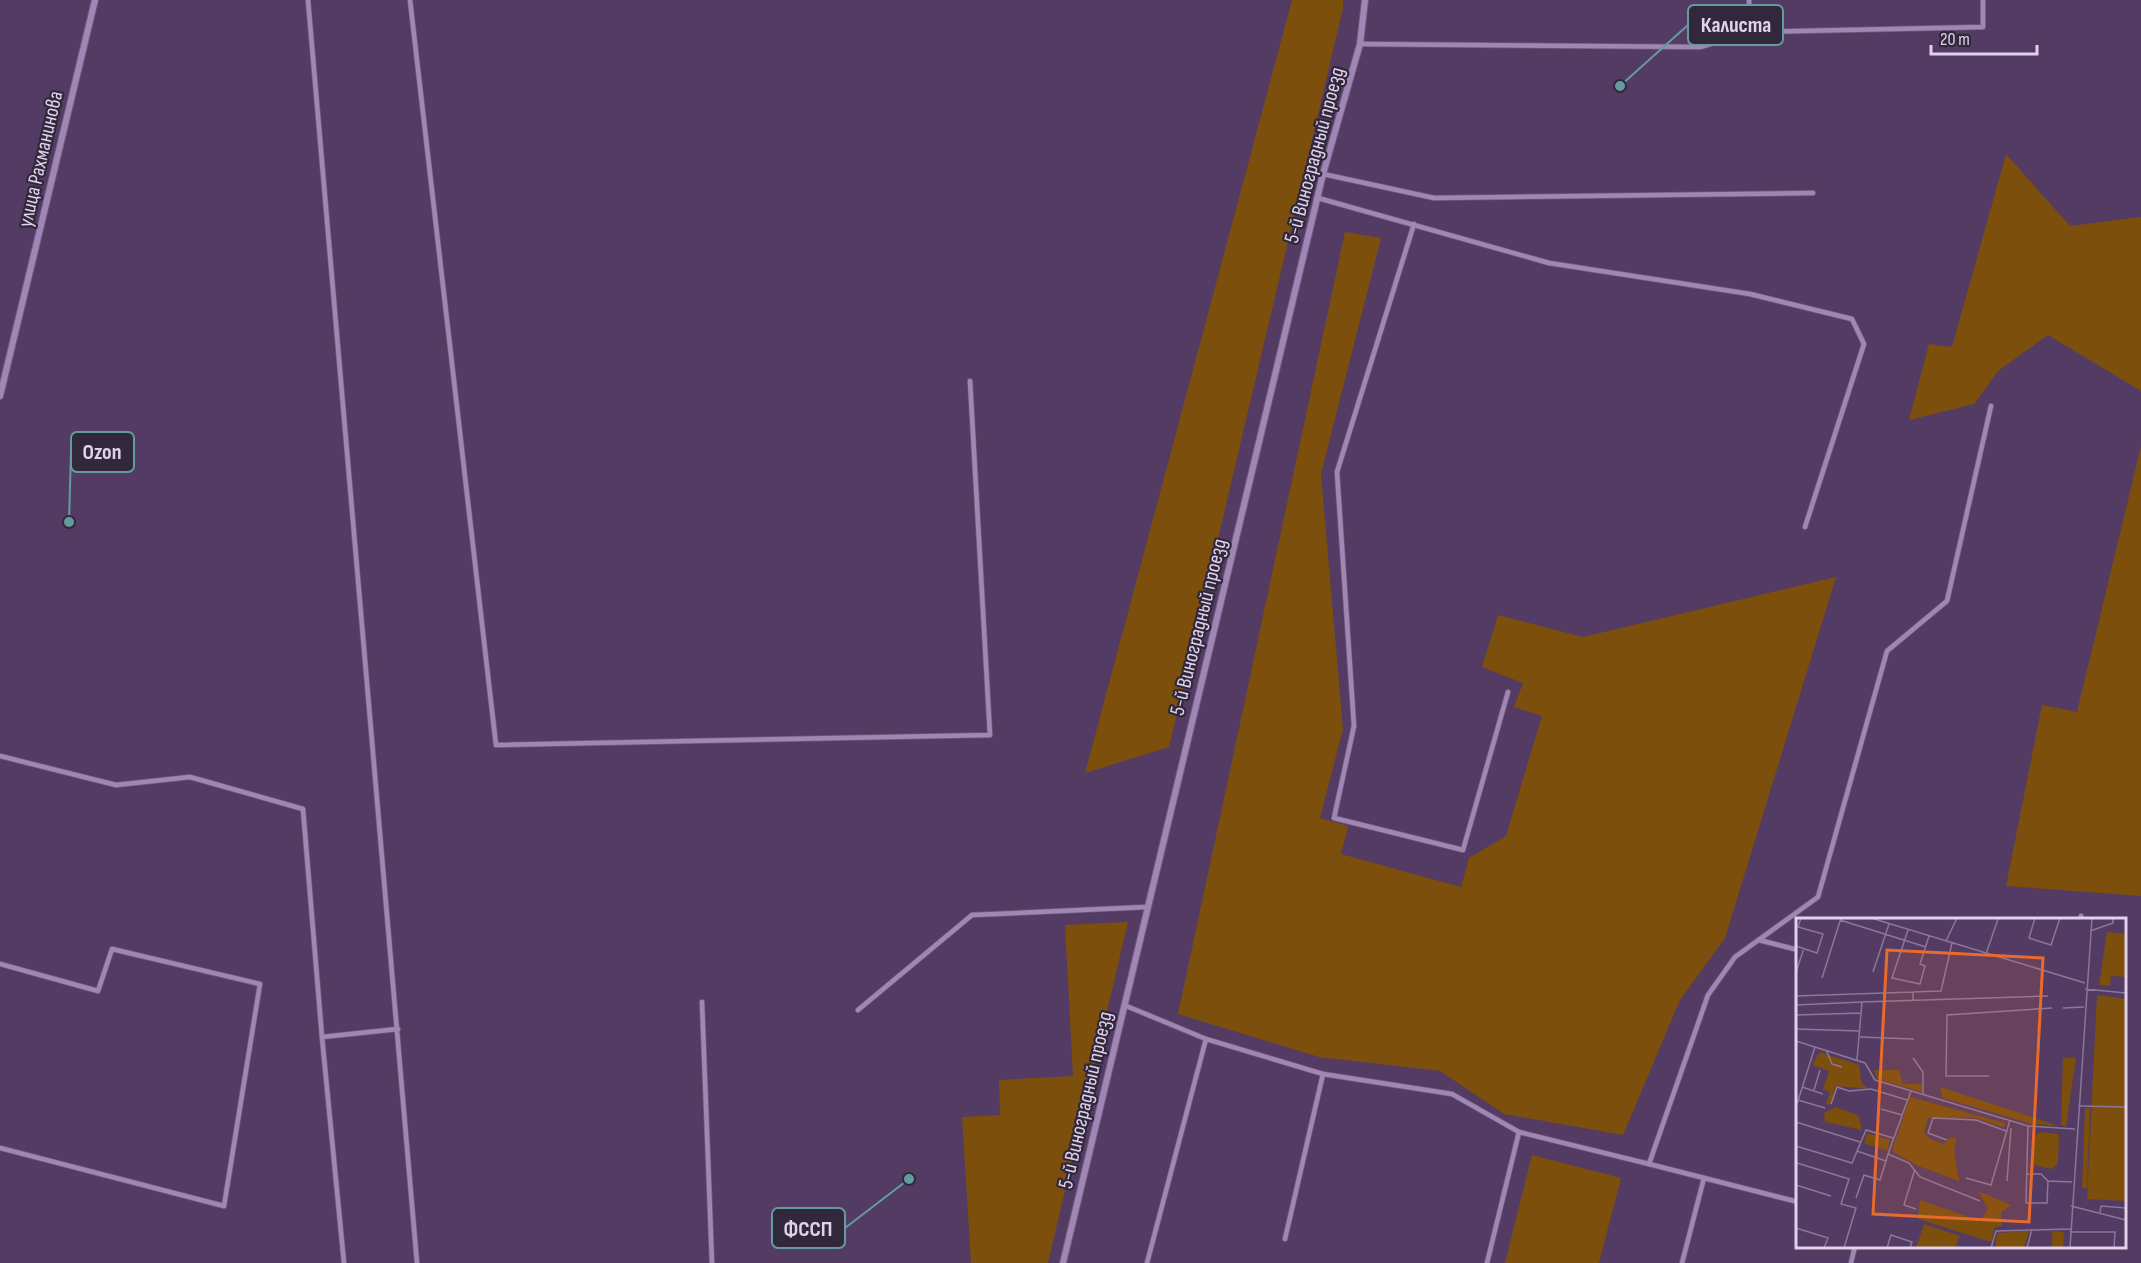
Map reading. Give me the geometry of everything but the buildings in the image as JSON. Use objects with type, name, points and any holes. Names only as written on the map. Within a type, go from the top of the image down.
[{"type":"street","name":"улица Рахманинова","points":[[0,396],[95,0]]},
{"type":"street","name":"5-й Виноградный проезд","points":[[1063,1263],[1323,174],[1360,44],[1365,0]]},
{"type":"lane","points":[[308,0],[417,1263]]},
{"type":"lane","points":[[410,0],[496,745],[990,735],[970,381]]},
{"type":"lane","points":[[1749,0],[1751,32]]},
{"type":"lane","points":[[1360,44],[1700,47],[1751,32],[1983,27],[1983,0]]},
{"type":"lane","points":[[1323,174],[1434,198],[1813,193]]},
{"type":"lane","points":[[1318,198],[1550,263],[1750,294],[1851,319],[1864,344],[1805,527]]},
{"type":"lane","points":[[1414,224],[1338,472],[1354,726],[1334,818],[1463,850],[1508,692]]},
{"type":"lane","points":[[1648,1164],[1708,995],[1735,957],[1818,897],[1887,651],[1947,601],[1991,406]]},
{"type":"lane","points":[[0,756],[116,785],[190,777],[303,809],[344,1263]]},
{"type":"lane","points":[[858,1010],[972,915],[1148,907]]},
{"type":"lane","points":[[1759,940],[1796,950]]},
{"type":"lane","points":[[0,964],[98,991],[111,949],[260,984],[225,1206],[0,1148]]},
{"type":"lane","points":[[702,1002],[712,1263]]},
{"type":"lane","points":[[1124,1005],[1206,1039],[1323,1074],[1452,1094],[1519,1132],[1796,1202]]},
{"type":"lane","points":[[322,1037],[398,1029]]},
{"type":"lane","points":[[1147,1263],[1206,1039]]},
{"type":"lane","points":[[1285,1239],[1323,1074]]},
{"type":"lane","points":[[1487,1263],[1519,1132]]},
{"type":"lane","points":[[1682,1263],[1704,1178]]},
{"type":"lane","points":[[1851,1263],[1855,1248]]},
{"type":"shaded area","points":[[1292,0],[1343,0],[1343,8],[1169,747],[1085,773]]},
{"type":"shaded area","points":[[2006,154],[2070,226],[2141,217],[2141,391],[2048,335],[1998,371],[1974,404],[1909,420],[1929,344],[1952,347]]},
{"type":"shaded area","points":[[1345,232],[1381,238],[1321,474],[1343,729],[1320,818],[1348,826],[1341,854],[1461,887],[1469,858],[1506,836],[1542,716],[1514,707],[1523,683],[1482,667],[1498,615],[1583,637],[1836,577],[1725,938],[1680,1000],[1623,1135],[1504,1114],[1440,1071],[1319,1057],[1178,1014]]},
{"type":"shaded area","points":[[2141,446],[2141,896],[2006,886],[2042,705],[2077,712]]},
{"type":"shaded area","points":[[1128,922],[1048,1263],[971,1263],[962,1117],[1000,1115],[999,1080],[1073,1076],[1065,925]]},
{"type":"shaded area","points":[[1532,1155],[1621,1178],[1599,1263],[1505,1263]]},
{"type":"place","name":"Калиста","points":[[1620,86]]},
{"type":"place","name":"Ozon","points":[[69,522]]},
{"type":"place","name":"ФССП","points":[[909,1179]]}]
